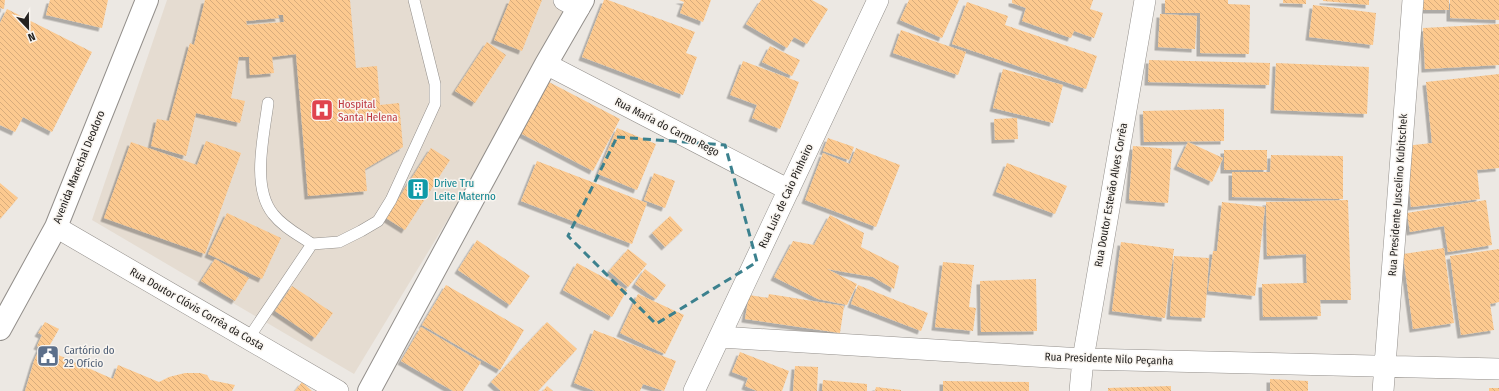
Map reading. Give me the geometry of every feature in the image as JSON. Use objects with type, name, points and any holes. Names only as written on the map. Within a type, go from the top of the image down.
[{"type":"main road","name":"Avenida Marechal Deodoro","points":[[0,329],[56,227],[147,0]]},
{"type":"main road","points":[[369,391],[546,64],[575,3]]},
{"type":"street","name":"Rua Luís de Caio Pinheiro","points":[[694,391],[878,0]]},
{"type":"street","name":"Rua Doutor Estevão Alves Corrêa","points":[[1080,391],[1083,359],[1145,0]]},
{"type":"street","name":"Rua Presidente Juscelino Kubitschek","points":[[1383,391],[1413,0]]},
{"type":"street","name":"Rua María do Carmo Rego","points":[[546,64],[789,190]]},
{"type":"street","name":"Rua Doutor Clóvis Corrêa da Costa","points":[[56,227],[338,391]]},
{"type":"street","name":"Rua Presidente Nilo Peçanha","points":[[720,337],[1083,359],[1499,370]]},
{"type":"lane","points":[[268,103],[260,169],[265,201],[273,214],[282,223],[312,244],[339,242],[362,232],[378,221],[391,200],[434,104],[435,84],[414,0]]},
{"type":"lane","points":[[248,339],[312,244]]},
{"type":"highlighted area","points":[[617,137],[725,145],[757,262],[656,324],[568,236]]},
{"type":"shaded area","name":"Hospital Santa Helena","points":[[167,0],[581,0],[354,374],[92,220]]},
{"type":"building","points":[[0,0],[5,0],[4,9],[0,8]]},
{"type":"building","points":[[50,0],[108,0],[102,28],[46,15]]},
{"type":"building","points":[[205,0],[350,0],[356,68],[377,66],[380,105],[399,103],[403,147],[365,169],[367,191],[308,196],[296,54],[272,57],[274,73],[250,75],[249,57],[239,57],[231,98],[245,101],[240,123],[196,113],[186,156],[151,146],[157,119],[169,121],[190,43],[194,45]],"holes":[[[278,15],[283,15],[284,22],[247,25],[246,21],[279,18]]]},
{"type":"building","points":[[510,0],[542,0],[522,51],[494,40]]},
{"type":"building","points":[[604,0],[608,0],[695,32],[686,53],[697,57],[683,95],[582,57]]},
{"type":"building","points":[[679,0],[711,0],[703,22],[680,13],[684,2]]},
{"type":"building","points":[[761,0],[812,0],[828,9],[807,44],[794,37],[787,48],[746,24]]},
{"type":"building","points":[[909,0],[959,0],[942,38],[900,20]]},
{"type":"building","points":[[1012,0],[1093,0],[1090,9],[1103,13],[1094,38],[1074,31],[1071,38],[1022,21],[1026,8],[1012,3]]},
{"type":"building","points":[[1165,0],[1228,0],[1228,4],[1250,5],[1249,54],[1200,53],[1200,13],[1165,13]]},
{"type":"building","points":[[1283,0],[1306,0],[1306,4],[1283,3]]},
{"type":"building","points":[[1369,0],[1369,5],[1323,1]]},
{"type":"building","points":[[1422,0],[1449,0],[1449,10],[1422,10]]},
{"type":"building","points":[[1450,0],[1499,0],[1499,20],[1450,18]]},
{"type":"building","points":[[967,2],[1008,16],[1005,25],[1097,56],[1086,89],[952,44]]},
{"type":"building","points":[[1313,5],[1376,13],[1373,45],[1309,37]]},
{"type":"building","points":[[7,9],[92,52],[52,132],[23,117],[15,132],[0,125],[0,23]]},
{"type":"building","points":[[1160,14],[1197,16],[1195,49],[1158,47]]},
{"type":"building","points":[[1499,24],[1499,65],[1425,69],[1423,28]]},
{"type":"building","points":[[901,30],[966,52],[958,75],[893,53]]},
{"type":"building","points":[[487,42],[506,55],[475,103],[455,91]]},
{"type":"building","points":[[770,46],[800,60],[792,76],[762,62]]},
{"type":"building","points":[[1149,60],[1270,63],[1269,85],[1148,82]]},
{"type":"building","points":[[743,61],[799,82],[780,129],[752,118],[757,105],[730,95]]},
{"type":"building","points":[[1276,63],[1369,67],[1367,114],[1274,110]]},
{"type":"building","points":[[1003,69],[1063,85],[1053,123],[993,108]]},
{"type":"building","points":[[1499,74],[1499,168],[1477,170],[1480,199],[1411,207],[1405,146],[1432,143],[1426,82]]},
{"type":"building","points":[[547,81],[620,119],[593,171],[520,133]]},
{"type":"building","points":[[1224,109],[1224,141],[1144,142],[1143,111]]},
{"type":"building","points":[[1017,118],[1018,139],[995,140],[994,119]]},
{"type":"building","points":[[617,128],[656,144],[637,190],[598,174]]},
{"type":"building","points":[[828,138],[854,147],[849,160],[823,151]]},
{"type":"building","points":[[206,141],[241,153],[205,254],[104,218],[131,142],[197,165]]},
{"type":"building","points":[[1188,142],[1223,158],[1212,182],[1177,166]]},
{"type":"building","points":[[1133,146],[1172,149],[1168,203],[1129,200]]},
{"type":"building","name":"Drive Tru Leite Materno","points":[[431,148],[450,160],[405,230],[386,218]]},
{"type":"building","points":[[856,148],[900,165],[876,227],[805,200],[823,153],[850,164]]},
{"type":"building","points":[[1224,150],[1267,150],[1267,170],[1224,170]]},
{"type":"building","points":[[1271,155],[1343,156],[1343,199],[1232,197],[1232,172],[1270,172]]},
{"type":"building","points":[[537,161],[647,203],[632,244],[521,201]]},
{"type":"building","points":[[1007,163],[1067,186],[1055,214],[996,192]]},
{"type":"building","points":[[654,173],[675,181],[665,208],[644,200]]},
{"type":"building","points":[[0,183],[18,198],[0,219]]},
{"type":"building","points":[[1348,200],[1351,300],[1320,300],[1321,316],[1263,317],[1262,284],[1307,283],[1306,254],[1267,256],[1266,202]]},
{"type":"building","points":[[1486,200],[1492,245],[1448,252],[1444,226],[1410,232],[1407,213]]},
{"type":"building","points":[[1222,202],[1265,207],[1255,296],[1208,291],[1213,251],[1217,251]]},
{"type":"building","points":[[227,213],[281,238],[262,279],[208,254]]},
{"type":"building","points":[[830,215],[864,233],[861,247],[899,266],[894,289],[873,277],[827,269],[857,284],[847,305],[818,299],[774,277],[793,241],[814,245]]},
{"type":"building","points":[[670,216],[683,230],[665,247],[652,233]]},
{"type":"building","points":[[477,240],[530,276],[510,305],[458,270]]},
{"type":"building","points":[[1121,242],[1174,249],[1165,318],[1112,311]]},
{"type":"building","points":[[1444,248],[1454,323],[1413,329],[1403,254]]},
{"type":"building","points":[[628,249],[647,264],[628,287],[609,271]]},
{"type":"building","points":[[1499,249],[1499,302],[1490,304],[1494,330],[1461,335],[1450,256]]},
{"type":"building","points":[[1174,256],[1209,258],[1205,318],[1170,316]]},
{"type":"building","points":[[215,259],[249,278],[235,301],[201,281]]},
{"type":"building","points":[[943,262],[974,265],[969,307],[976,308],[973,331],[935,327]]},
{"type":"building","points":[[577,263],[627,290],[612,317],[563,290]]},
{"type":"building","points":[[645,269],[666,285],[656,299],[635,284]]},
{"type":"building","points":[[1036,279],[1037,331],[981,332],[980,281]]},
{"type":"building","points":[[446,285],[524,330],[500,370],[422,325]]},
{"type":"building","points":[[858,285],[928,313],[921,331],[851,304]]},
{"type":"building","points":[[292,286],[333,313],[315,338],[275,311]]},
{"type":"building","points":[[638,294],[684,315],[665,354],[620,333]]},
{"type":"building","points":[[769,294],[844,306],[840,333],[745,319],[749,295],[768,298]]},
{"type":"building","name":"Cartório do 2º Ofício","points":[[45,322],[59,329],[47,350],[113,379],[118,365],[159,382],[169,377],[185,373],[200,373],[207,375],[210,380],[235,385],[232,391],[25,391],[40,347],[37,346],[42,335],[38,333]]},
{"type":"building","points":[[547,322],[577,349],[538,391],[501,391],[491,382]]},
{"type":"building","points":[[421,327],[481,362],[463,391],[453,391],[401,361]]},
{"type":"building","points":[[594,330],[676,361],[664,391],[643,384],[640,391],[595,391],[574,383]]},
{"type":"building","points":[[740,352],[789,371],[782,391],[757,391],[745,386],[748,378],[732,372]]},
{"type":"building","points":[[795,366],[818,367],[817,391],[793,391]]},
{"type":"building","points":[[1270,379],[1308,381],[1308,391],[1270,391]]},
{"type":"building","points":[[823,380],[867,384],[867,391],[822,391]]},
{"type":"building","points":[[943,381],[1029,382],[1029,391],[943,391]]},
{"type":"building","points":[[302,382],[312,391],[295,391]]},
{"type":"building","points":[[547,386],[553,391],[543,391]]},
{"type":"building","points":[[1171,386],[1171,391],[1108,391],[1108,388]]},
{"type":"building","points":[[876,387],[901,390],[901,391],[875,391]]},
{"type":"building","points":[[1489,388],[1499,388],[1499,391],[1489,391]]},
{"type":"place","name":"Hospital Santa Helena","points":[[322,110]]},
{"type":"place","name":"Drive Tru Leite Materno","points":[[418,189]]},
{"type":"place","name":"Cartório do 2º Ofício","points":[[48,356]]}]
